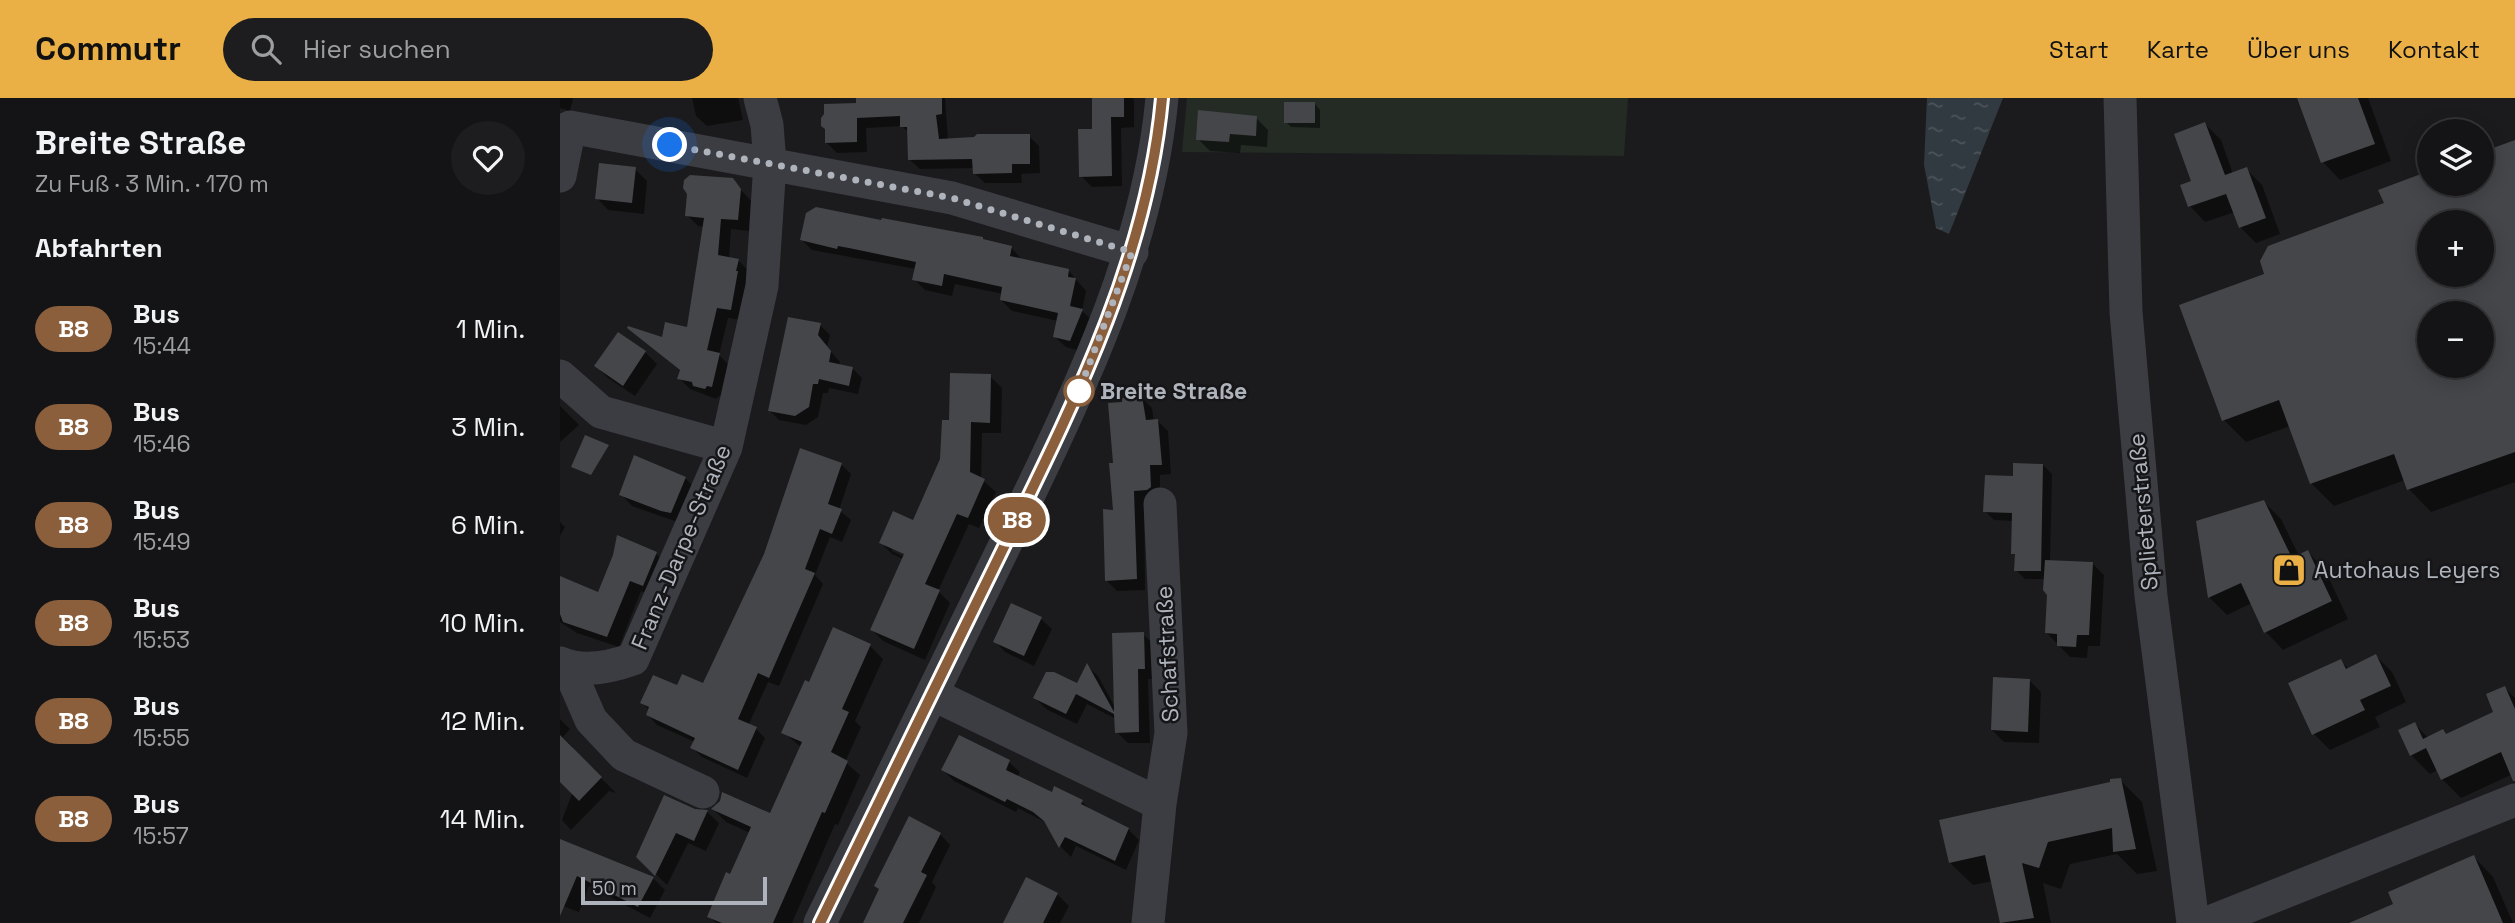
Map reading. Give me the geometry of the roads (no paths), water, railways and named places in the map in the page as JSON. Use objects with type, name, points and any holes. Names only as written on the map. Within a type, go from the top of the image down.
[{"type":"street","name":"Franz-Darpe-Straße","points":[[564,665],[608,668],[633,659],[726,447],[762,286],[770,163],[767,125],[760,98]]},
{"type":"street","points":[[820,923],[1080,388],[1132,252],[1150,172],[1162,98]]},
{"type":"street","name":"Splieterstraße","points":[[2120,98],[2126,312],[2151,596],[2193,923]]},
{"type":"street","points":[[560,176],[570,127],[952,198],[1132,252]]},
{"type":"street","points":[[560,376],[601,412],[726,447]]},
{"type":"street","name":"Schafstraße","points":[[1148,923],[1160,804],[1171,733],[1160,503]]},
{"type":"street","name":"Franz-Darpe-Straße","points":[[564,665],[592,720],[624,755],[702,792]]},
{"type":"street","points":[[932,694],[1160,804]]},
{"type":"street","points":[[2207,923],[2515,800]]},
{"type":"water","points":[[1927,98],[2003,98],[1949,234],[1936,228],[1924,165]]},
{"type":"place","name":"Breite Straße","points":[[1079,391]]},
{"type":"place","name":"Autohaus Leyers","points":[[2289,570]]}]
